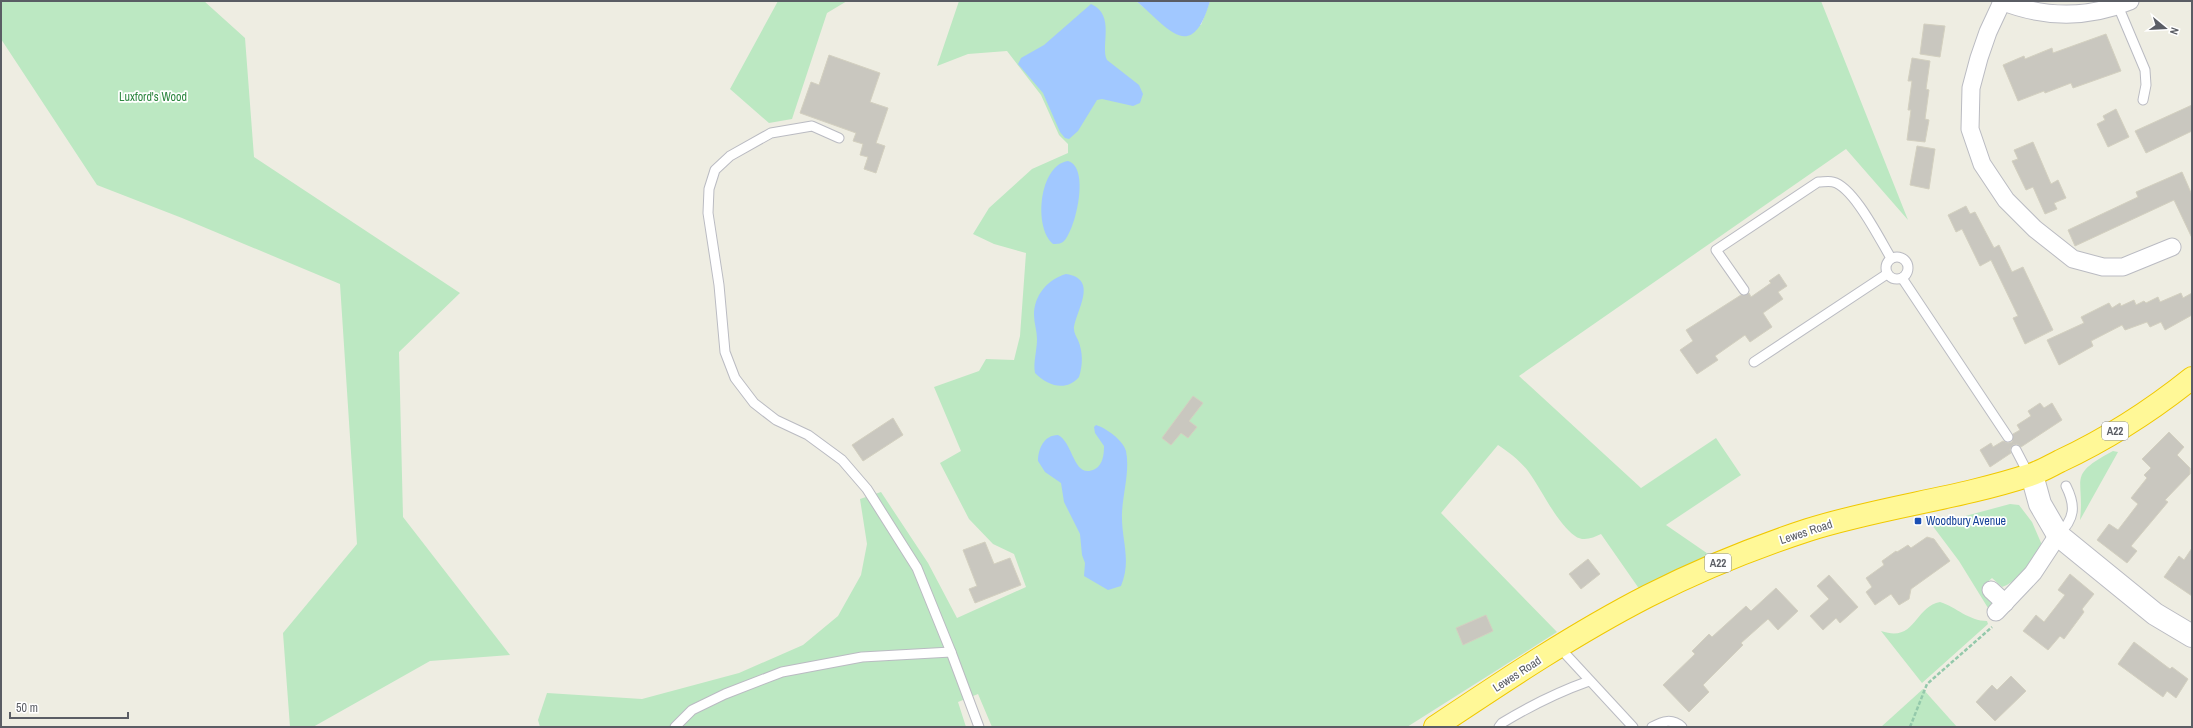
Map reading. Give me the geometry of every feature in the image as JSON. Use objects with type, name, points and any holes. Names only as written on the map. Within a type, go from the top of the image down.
[{"type":"highway","name":"Lewes Road","points":[[1435,727],[1559,647],[1647,596],[1732,558],[1809,530],[1852,518],[1956,496],[2030,475],[2096,442],[2168,397],[2192,378]]},
{"type":"street","points":[[2124,4],[2085,7],[2073,16],[2048,13],[2002,1],[1988,32],[1971,88],[1970,129],[1982,164],[2006,200],[2035,229],[2073,259],[2103,267],[2123,267],[2172,247]]},
{"type":"street","points":[[2030,475],[2040,504],[2058,535],[2155,614],[2192,636]]},
{"type":"street","points":[[1992,590],[2000,607],[2033,574],[2058,535]]},
{"type":"lane","points":[[2124,4],[2145,70],[2146,85],[2143,100]]},
{"type":"lane","points":[[839,138],[812,126],[771,133],[730,156],[715,170],[710,189],[708,213],[719,285],[725,352],[735,378],[754,403],[776,420],[808,435],[842,460],[867,489],[917,568],[979,727]]},
{"type":"lane","points":[[1744,290],[1716,250],[1818,182],[1834,182],[1843,187],[1856,202],[1891,258]]},
{"type":"lane","points":[[1887,274],[1886,268],[1891,258]]},
{"type":"lane","points":[[1887,274],[1896,279],[1902,278],[1907,274],[1907,262],[1903,258],[1891,258]]},
{"type":"lane","points":[[1754,362],[1887,274]]},
{"type":"lane","points":[[1902,278],[2008,438]]},
{"type":"lane","points":[[2016,450],[2030,475]]},
{"type":"lane","points":[[2058,535],[2066,527],[2073,508],[2072,499],[2066,486]]},
{"type":"lane","points":[[1559,647],[1633,727]]},
{"type":"lane","points":[[675,727],[692,710],[725,694],[782,672],[862,657],[951,652]]},
{"type":"lane","points":[[1499,727],[1502,723],[1532,705],[1565,689],[1589,681]]},
{"type":"lane","points":[[1652,727],[1667,720],[1675,722],[1682,727]]},
{"type":"path","points":[[1910,727],[1927,684],[1995,623],[2000,607]]},
{"type":"green space","name":"Luxford's Wood","points":[[1,1],[204,1],[245,38],[254,157],[460,293],[399,352],[403,517],[510,655],[430,661],[313,727],[290,727],[283,633],[357,544],[340,284],[182,218],[97,185],[1,39]]},
{"type":"green space","points":[[778,1],[847,1],[827,13],[792,119],[769,123],[730,89]]},
{"type":"green space","points":[[959,1],[1136,1],[1147,10],[1201,25],[1210,1],[1821,1],[1908,220],[1846,149],[1519,376],[1641,488],[1716,438],[1741,475],[1666,525],[1714,558],[1640,590],[1601,534],[1591,538],[1581,539],[1568,530],[1555,514],[1528,471],[1514,457],[1498,445],[1441,513],[1557,632],[1407,727],[992,727],[978,694],[958,702],[966,727],[540,727],[538,720],[547,693],[642,699],[739,673],[803,645],[838,616],[861,575],[867,544],[860,499],[881,492],[928,563],[957,618],[1026,587],[1014,554],[993,544],[969,519],[940,463],[961,451],[934,387],[979,371],[986,359],[1014,360],[1020,336],[1026,253],[994,244],[973,234],[989,208],[1032,169],[1068,153],[1068,144],[1059,135],[1041,95],[1007,51],[968,54],[937,66]]},
{"type":"green space","points":[[2113,451],[2118,452],[2080,520],[2080,486],[2083,472],[2098,459]]},
{"type":"green space","points":[[2010,504],[2019,505],[2032,522],[2042,545],[2025,569],[2014,580],[2002,587],[1992,578],[1982,587],[1992,603],[1988,608],[1959,561],[1932,525]]},
{"type":"green space","points":[[1940,602],[1974,619],[1987,621],[1988,624],[1922,683],[1881,631],[1893,633],[1901,632],[1914,623],[1931,605]]},
{"type":"green space","points":[[1923,689],[1957,727],[1881,727]]},
{"type":"water","points":[[1136,1],[1210,1],[1203,21],[1195,32],[1186,36],[1178,35],[1168,29]]},
{"type":"water","points":[[1091,4],[1099,9],[1103,15],[1106,31],[1105,54],[1107,60],[1139,85],[1143,94],[1140,103],[1133,106],[1102,99],[1097,100],[1078,131],[1069,139],[1065,138],[1060,132],[1043,93],[1018,64],[1021,58],[1044,45]]},
{"type":"water","points":[[1068,161],[1075,166],[1078,174],[1080,186],[1079,198],[1069,234],[1063,242],[1053,244],[1047,236],[1043,225],[1041,212],[1042,198],[1045,185],[1051,173],[1058,165]]},
{"type":"water","points":[[1066,274],[1076,277],[1082,282],[1084,289],[1074,329],[1081,349],[1082,363],[1079,377],[1074,382],[1068,385],[1057,386],[1040,378],[1035,373],[1034,365],[1037,339],[1034,315],[1036,301],[1043,289],[1059,276]]},
{"type":"water","points":[[1096,425],[1118,439],[1126,451],[1127,459],[1127,474],[1122,513],[1126,567],[1121,586],[1108,590],[1084,576],[1085,563],[1082,555],[1080,534],[1064,502],[1061,483],[1045,472],[1038,461],[1039,452],[1046,440],[1049,437],[1058,435],[1063,439],[1074,459],[1082,469],[1088,471],[1095,469],[1100,465],[1104,449],[1104,446],[1095,433],[1094,427]]},
{"type":"building","points":[[1924,24],[1945,26],[1940,57],[1920,54]]},
{"type":"building","points":[[2106,34],[2121,71],[2073,88],[2071,83],[2018,101],[2003,65],[2024,56],[2025,59],[2052,48],[2053,53]]},
{"type":"building","points":[[829,55],[880,73],[870,102],[888,108],[876,143],[885,146],[876,173],[864,169],[868,157],[860,155],[863,144],[853,141],[856,133],[800,113],[811,82],[819,85]]},
{"type":"building","points":[[1912,58],[1930,61],[1926,89],[1929,90],[1925,119],[1929,120],[1925,142],[1907,140],[1911,110],[1908,110],[1912,81],[1908,81]]},
{"type":"building","points":[[2192,105],[2192,131],[2146,153],[2135,131]]},
{"type":"building","points":[[2116,109],[2129,137],[2108,147],[2097,124],[2105,120],[2103,116]]},
{"type":"building","points":[[2033,142],[2051,184],[2058,180],[2066,198],[2054,203],[2057,209],[2045,214],[2033,187],[2026,190],[2012,161],[2018,159],[2014,150]]},
{"type":"building","points":[[1917,146],[1935,149],[1929,189],[1910,185]]},
{"type":"building","points":[[2182,172],[2192,195],[2192,238],[2174,200],[2075,246],[2068,230],[2138,197],[2136,192]]},
{"type":"building","points":[[1966,206],[1970,214],[1975,212],[1994,248],[1999,245],[2012,272],[2023,267],[2053,330],[2025,344],[2013,318],[2018,316],[1991,260],[1980,266],[1962,229],[1956,232],[1948,215]]},
{"type":"building","points":[[1779,274],[1787,286],[1778,292],[1783,299],[1763,313],[1772,327],[1750,342],[1745,335],[1715,356],[1718,360],[1697,374],[1680,350],[1693,341],[1686,330],[1741,295],[1749,293],[1751,297],[1771,283],[1769,281]]},
{"type":"building","points":[[2181,293],[2183,298],[2192,293],[2192,315],[2165,330],[2161,322],[2150,327],[2147,322],[2125,330],[2122,325],[2091,341],[2093,346],[2059,365],[2047,340],[2084,323],[2081,317],[2109,303],[2112,308],[2120,303],[2121,306],[2134,300],[2136,305],[2144,301],[2146,303],[2158,297],[2160,302]]},
{"type":"building","points":[[1193,396],[1203,403],[1189,421],[1197,427],[1188,438],[1181,433],[1171,445],[1162,438]]},
{"type":"building","points":[[2040,403],[2044,408],[2052,403],[2062,420],[2021,447],[2017,444],[2013,445],[2010,449],[2011,453],[1990,467],[1980,450],[1991,443],[1993,447],[2003,441],[2008,443],[2012,442],[2013,434],[2020,430],[2017,425],[2031,416],[2028,411]]},
{"type":"building","points":[[893,418],[903,435],[863,461],[852,445]]},
{"type":"building","points":[[2169,432],[2184,447],[2177,455],[2190,468],[2190,474],[2165,500],[2168,502],[2131,546],[2137,551],[2127,563],[2097,540],[2109,524],[2118,530],[2138,504],[2131,498],[2147,478],[2144,475],[2151,468],[2142,459]]},
{"type":"building","points":[[1927,537],[1934,539],[1950,561],[1911,589],[1909,599],[1899,605],[1891,594],[1875,605],[1866,592],[1872,587],[1866,578],[1884,565],[1882,561],[1896,551],[1897,552],[1908,545],[1911,548]]},
{"type":"building","points":[[985,542],[994,564],[1010,558],[1021,585],[975,603],[969,589],[977,586],[963,550]]},
{"type":"building","points":[[2192,548],[2192,596],[2164,577],[2179,556],[2184,560]]},
{"type":"building","points":[[1588,559],[1600,574],[1581,589],[1569,574]]},
{"type":"building","points":[[2070,574],[2094,594],[2082,609],[2084,612],[2064,639],[2060,636],[2048,650],[2023,631],[2036,615],[2044,622],[2065,595],[2058,590]]},
{"type":"building","points":[[1829,575],[1858,607],[1840,623],[1836,618],[1823,630],[1810,616],[1829,599],[1817,586]]},
{"type":"building","points":[[1776,588],[1798,611],[1778,630],[1768,619],[1741,643],[1743,645],[1703,685],[1709,692],[1689,712],[1663,685],[1695,654],[1692,651],[1709,634],[1712,637],[1746,606],[1751,611]]},
{"type":"building","points":[[1486,615],[1493,631],[1463,645],[1456,628]]},
{"type":"building","points":[[2134,642],[2170,669],[2172,667],[2188,679],[2176,698],[2167,691],[2163,697],[2118,664]]},
{"type":"building","points":[[2011,676],[2026,691],[1995,721],[1976,702],[1992,685],[1997,690]]},
{"type":"place","name":"Woodbury Avenue","points":[[1918,521]]}]
